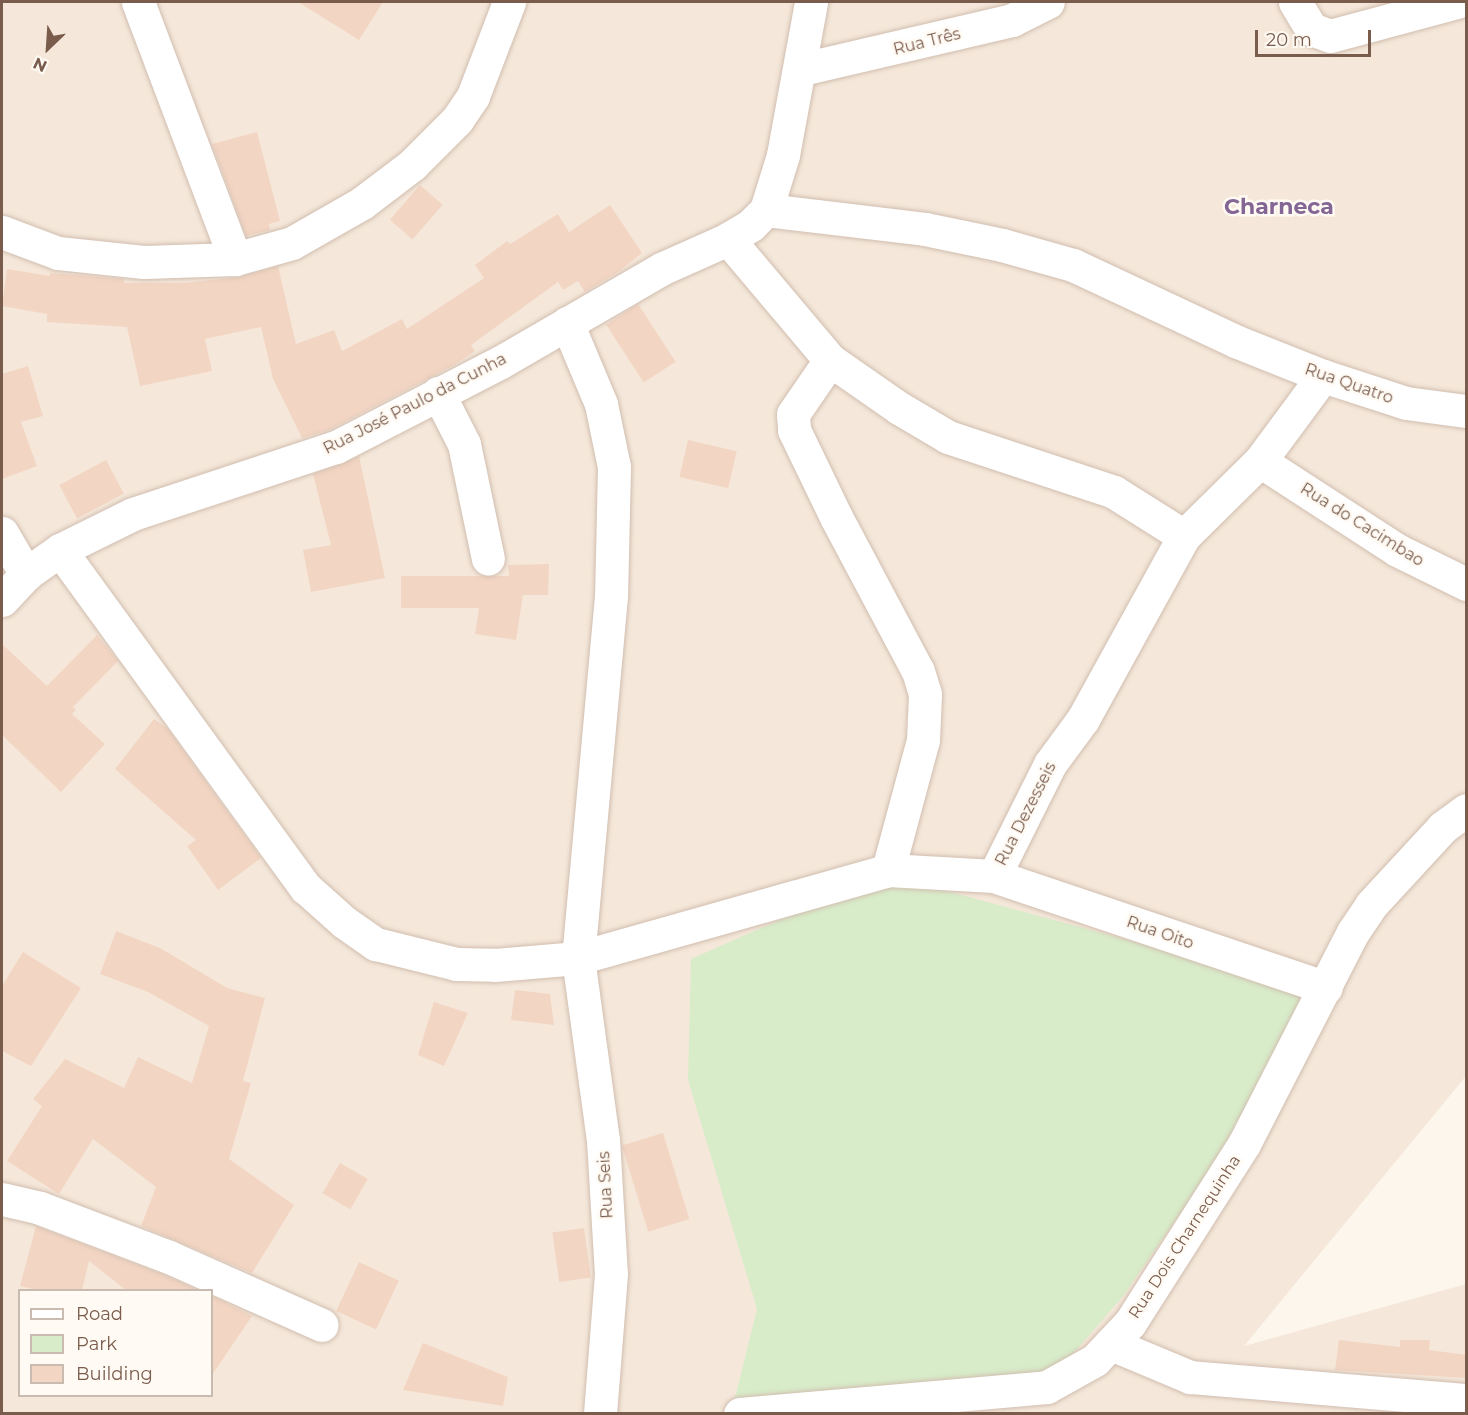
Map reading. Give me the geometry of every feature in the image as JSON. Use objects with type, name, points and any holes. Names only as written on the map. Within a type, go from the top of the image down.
[{"type":"street","points":[[138,2],[235,258]]},
{"type":"street","points":[[2,232],[58,253],[144,262],[235,258],[292,243],[362,203],[412,165],[458,120],[473,96],[509,2]]},
{"type":"street","points":[[766,210],[783,155],[802,69],[811,2]]},
{"type":"street","name":"Rua Três","points":[[802,69],[1012,20],[1048,2]]},
{"type":"street","points":[[1295,2],[1306,23],[1323,35],[1348,33],[1457,2]]},
{"type":"street","name":"Rua José Paulo da Cunha","points":[[2,600],[26,574],[60,550],[133,514],[336,447],[567,323],[661,269],[729,239],[766,210]]},
{"type":"street","name":"Rua Quatro","points":[[766,210],[926,230],[1002,245],[1073,265],[1235,341],[1323,376],[1406,403],[1467,411]]},
{"type":"street","points":[[729,239],[830,360],[948,437],[1114,492],[1184,536]]},
{"type":"street","name":"Rua Seis","points":[[567,323],[601,404],[614,467],[611,596],[578,958],[603,1140],[611,1274],[600,1413]]},
{"type":"street","points":[[830,360],[797,407],[794,430],[836,517],[918,671],[925,693],[923,740],[888,870]]},
{"type":"street","name":"Rua Dezesseis","points":[[60,550],[306,888],[344,922],[376,944],[456,964],[495,965],[578,958],[888,870],[994,876],[1050,764],[1083,719],[1184,536],[1260,461],[1323,376]]},
{"type":"street","points":[[438,393],[464,444],[488,559]]},
{"type":"street","name":"Rua do Cacimbao","points":[[1260,461],[1397,550],[1467,584]]},
{"type":"street","points":[[2,533],[26,574]]},
{"type":"street","name":"Rua Dois Charnequinha","points":[[740,1413],[1047,1386],[1095,1360],[1130,1323],[1244,1144],[1353,932],[1371,905],[1443,827],[1467,810]]},
{"type":"street","name":"Rua Oito","points":[[994,876],[1306,984],[1326,988]]},
{"type":"street","points":[[2,1199],[40,1209],[169,1257],[322,1325]]},
{"type":"street","points":[[1112,1344],[1190,1377],[1467,1400]]},
{"type":"shaded area","points":[[2,2],[1466,2],[1466,1076],[1244,1346],[1466,1284],[1466,1413],[2,1414]]},
{"type":"green space","points":[[875,878],[928,886],[1313,990],[1247,1117],[1123,1296],[1047,1384],[732,1410],[757,1309],[688,1080],[691,959]]},
{"type":"building","points":[[298,2],[383,2],[359,40]]},
{"type":"building","points":[[257,132],[280,221],[269,224],[270,230],[246,236],[212,144]]},
{"type":"building","points":[[420,185],[443,205],[412,239],[390,220]]},
{"type":"building","points":[[610,205],[642,253],[618,272],[585,292],[578,281],[563,290],[558,282],[471,345],[475,351],[454,365],[329,430],[302,438],[273,379],[261,327],[205,339],[212,371],[140,386],[127,327],[47,322],[47,314],[2,306],[7,269],[50,276],[50,273],[124,279],[124,283],[185,283],[240,277],[278,266],[296,344],[334,330],[342,351],[402,319],[407,329],[484,278],[475,265],[507,241],[510,244],[558,214],[569,232]]},
{"type":"building","points":[[638,304],[676,362],[644,383],[606,325]]},
{"type":"building","points":[[28,366],[43,416],[21,422],[37,466],[2,479],[2,374]]},
{"type":"building","points":[[688,440],[737,451],[728,488],[679,477]]},
{"type":"building","points":[[359,456],[385,578],[311,592],[303,550],[331,545],[313,474]]},
{"type":"building","points":[[106,460],[124,494],[77,518],[59,485]]},
{"type":"building","points":[[549,564],[548,595],[523,595],[516,640],[475,634],[479,608],[401,608],[401,576],[509,576],[508,565]]},
{"type":"building","points":[[97,635],[118,661],[73,707],[76,710],[72,714],[105,744],[61,792],[2,735],[2,644],[47,686]]},
{"type":"building","points":[[154,719],[167,728],[261,858],[218,890],[187,846],[196,840],[115,769]]},
{"type":"building","points":[[116,931],[160,948],[227,988],[265,998],[243,1081],[251,1083],[229,1159],[294,1205],[252,1273],[141,1226],[156,1187],[93,1139],[59,1194],[7,1161],[42,1106],[33,1099],[65,1059],[124,1088],[138,1057],[192,1083],[209,1026],[148,992],[100,974]]},
{"type":"building","points":[[23,952],[81,988],[31,1066],[2,1051],[2,986]]},
{"type":"building","points":[[515,990],[550,994],[554,1025],[511,1020]]},
{"type":"building","points":[[434,1002],[468,1013],[444,1066],[418,1055]]},
{"type":"building","points":[[663,1133],[689,1219],[648,1232],[622,1146]]},
{"type":"building","points":[[340,1163],[368,1179],[350,1209],[322,1193]]},
{"type":"building","points":[[36,1226],[196,1289],[125,1289],[89,1261],[82,1289],[33,1289],[20,1286]]},
{"type":"building","points":[[584,1228],[591,1278],[559,1282],[552,1232]]},
{"type":"building","points":[[359,1262],[399,1281],[376,1330],[336,1311]]},
{"type":"building","points":[[213,1296],[252,1316],[213,1374]]},
{"type":"building","points":[[1339,1340],[1400,1347],[1400,1340],[1430,1340],[1429,1350],[1467,1355],[1467,1378],[1335,1370]]},
{"type":"building","points":[[423,1343],[508,1377],[503,1406],[403,1390]]},
{"type":"district","name":"Charneca","points":[[1279,207]]}]
